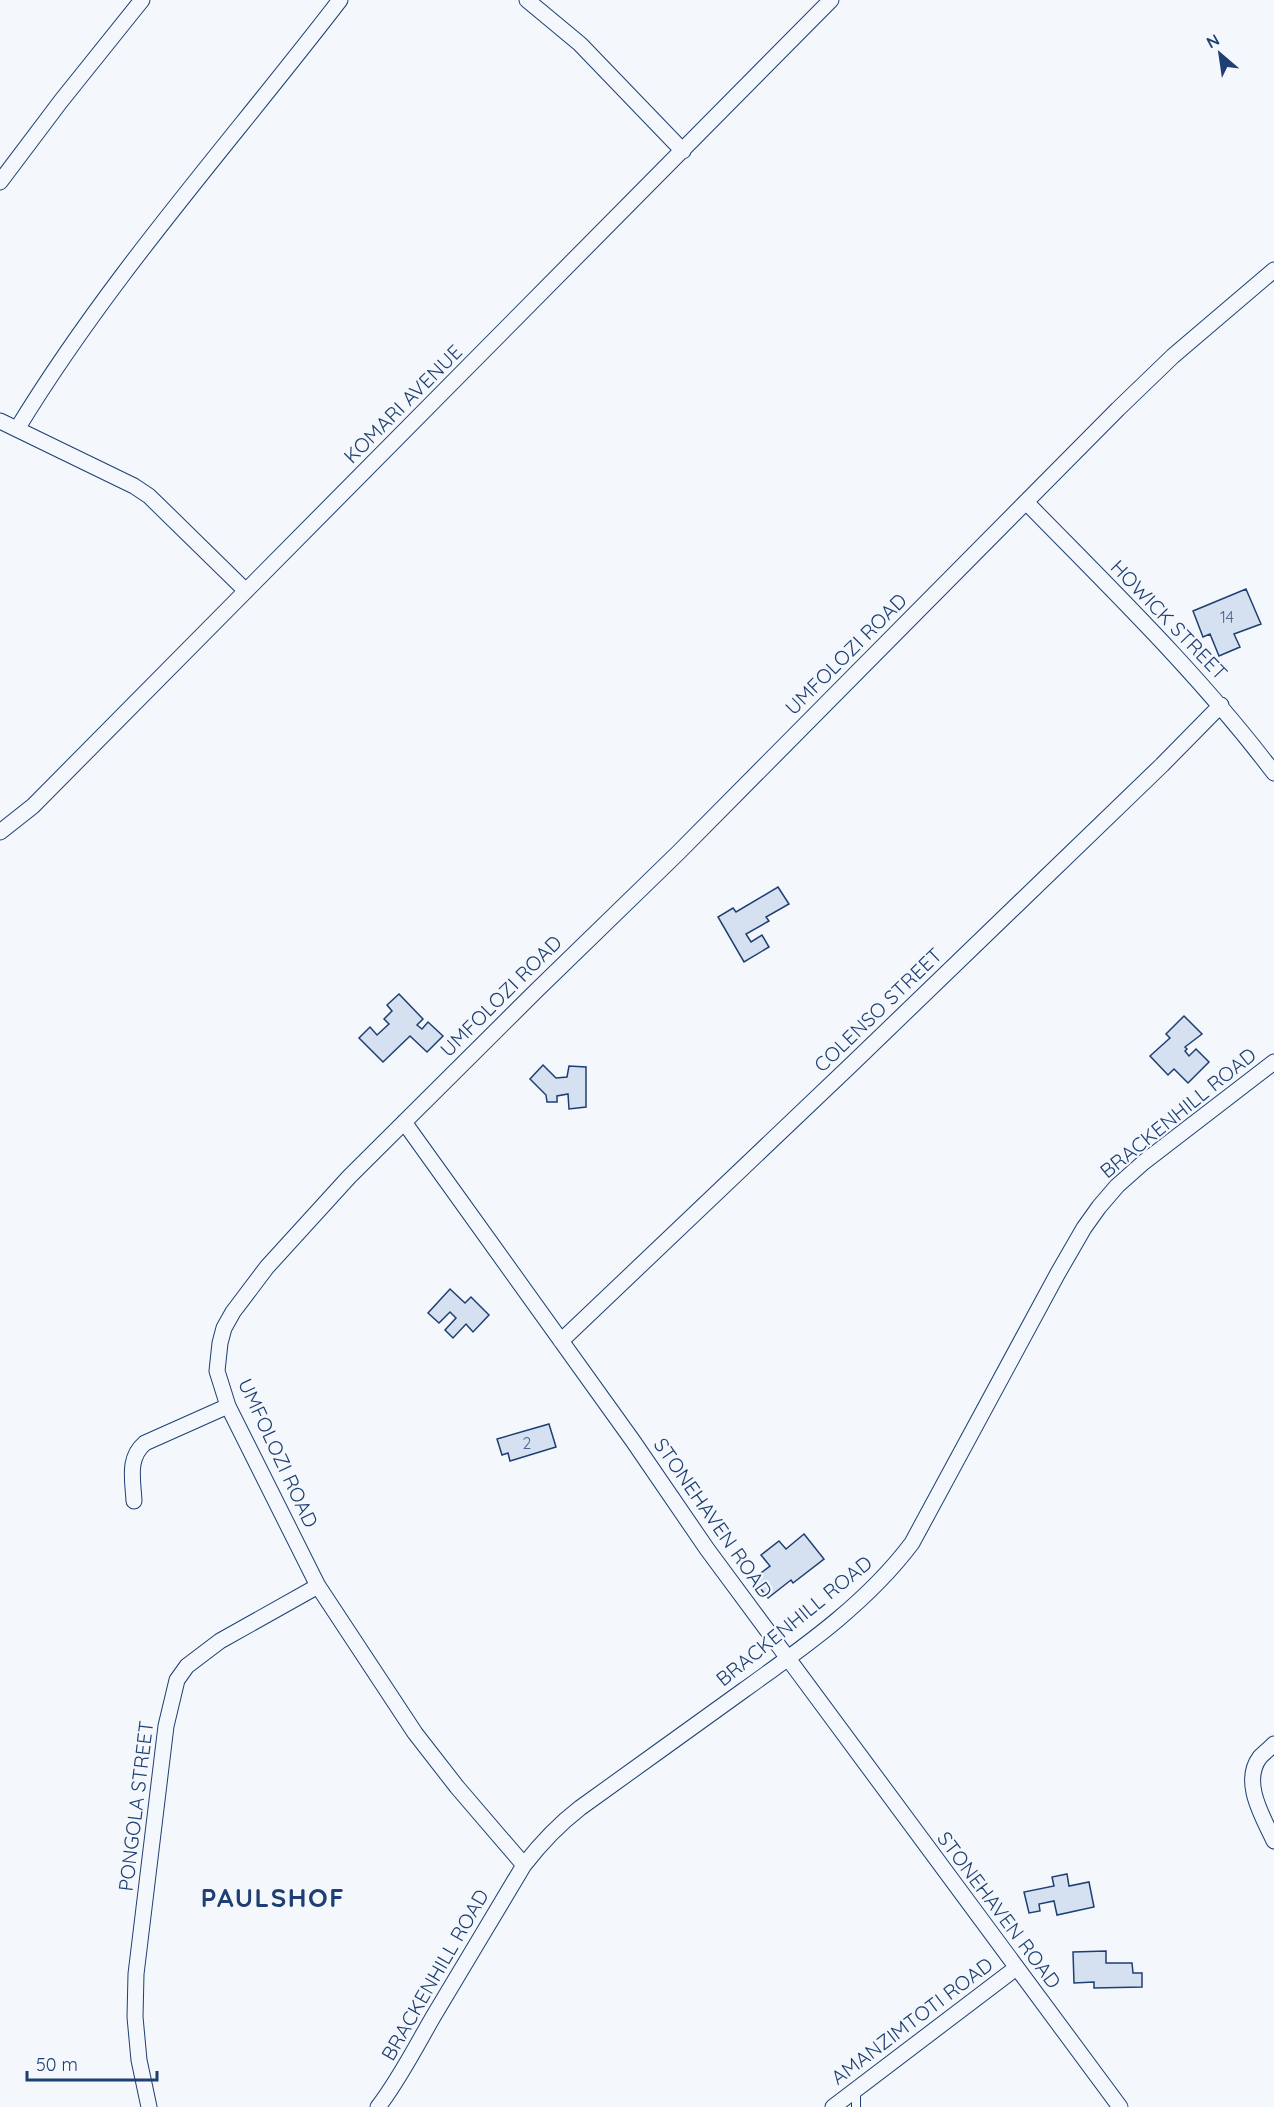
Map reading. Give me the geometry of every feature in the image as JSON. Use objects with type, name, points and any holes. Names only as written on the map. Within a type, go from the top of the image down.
[{"type":"street","points":[[0,182],[142,0]]},
{"type":"street","points":[[17,429],[47,380],[125,272],[340,0]]},
{"type":"street","points":[[527,0],[580,44],[683,151]]},
{"type":"street","name":"KOMARI AVENUE","points":[[0,832],[33,806],[831,0]]},
{"type":"street","name":"UMFOLOZI ROAD","points":[[524,1865],[457,1787],[415,1733],[318,1586],[228,1406],[217,1371],[225,1328],[233,1312],[267,1267],[404,1122],[678,853],[1173,356],[1274,270]]},
{"type":"street","points":[[0,421],[123,480],[141,491],[246,591]]},
{"type":"street","name":"HOWICK STREET","points":[[1026,502],[1148,626],[1221,705],[1274,773]]},
{"type":"street","name":"COLENSO STREET","points":[[561,1341],[851,1065],[1162,765],[1221,705]]},
{"type":"street","name":"BRACKENHILL ROAD","points":[[378,2107],[393,2089],[524,1865],[556,1827],[787,1659],[869,1592],[892,1570],[912,1543],[1058,1273],[1099,1207],[1117,1186],[1144,1162],[1274,1062]]},
{"type":"street","name":"STONEHAVEN ROAD","points":[[404,1122],[633,1441],[707,1549],[1120,2107]]},
{"type":"street","points":[[134,1501],[132,1466],[138,1449],[145,1443],[228,1406]]},
{"type":"street","name":"PONGOLA STREET","points":[[149,2107],[138,2049],[135,2017],[136,1974],[166,1726],[177,1680],[187,1666],[220,1641],[318,1586]]},
{"type":"street","points":[[1274,1744],[1259,1758],[1252,1785],[1257,1804],[1274,1841]]},
{"type":"street","name":"AMANZIMTOTI ROAD","points":[[833,2107],[1016,1968]]},
{"type":"lane","points":[[856,2089],[856,2107]]},
{"type":"building","points":[[1246,589],[1261,624],[1234,634],[1240,647],[1219,656],[1210,634],[1203,637],[1193,611]]},
{"type":"building","points":[[778,887],[789,904],[766,917],[769,921],[746,934],[751,942],[762,935],[769,947],[744,962],[718,917],[733,908],[736,912]]},
{"type":"building","points":[[399,994],[423,1019],[417,1025],[422,1029],[428,1022],[443,1036],[427,1052],[410,1036],[383,1062],[359,1038],[370,1027],[377,1035],[389,1024],[384,1019],[392,1011],[387,1005]]},
{"type":"building","points":[[1184,1016],[1202,1034],[1185,1047],[1187,1049],[1185,1051],[1189,1056],[1196,1049],[1209,1062],[1188,1083],[1174,1069],[1168,1075],[1150,1056],[1170,1038],[1166,1034]]},
{"type":"building","points":[[543,1065],[556,1078],[567,1077],[569,1066],[586,1067],[586,1107],[569,1109],[568,1094],[557,1096],[557,1102],[547,1102],[546,1095],[530,1079]]},
{"type":"building","points":[[450,1289],[465,1303],[471,1297],[489,1315],[473,1332],[466,1324],[453,1338],[445,1330],[456,1318],[450,1312],[439,1323],[428,1313]]},
{"type":"building","points":[[549,1424],[556,1447],[510,1461],[508,1453],[502,1455],[497,1439]]},
{"type":"building","points":[[804,1534],[824,1559],[793,1583],[791,1580],[768,1598],[753,1579],[770,1566],[761,1555],[779,1541],[786,1549]]},
{"type":"building","points":[[1067,1874],[1069,1886],[1089,1882],[1094,1907],[1057,1915],[1054,1901],[1039,1904],[1040,1911],[1029,1913],[1024,1892],[1054,1886],[1052,1877]]},
{"type":"building","points":[[1106,1951],[1106,1963],[1132,1963],[1133,1973],[1142,1973],[1142,1987],[1094,1988],[1094,1982],[1074,1983],[1073,1952]]},
{"type":"district","name":"PAULSHOF","points":[[273,1898]]}]
